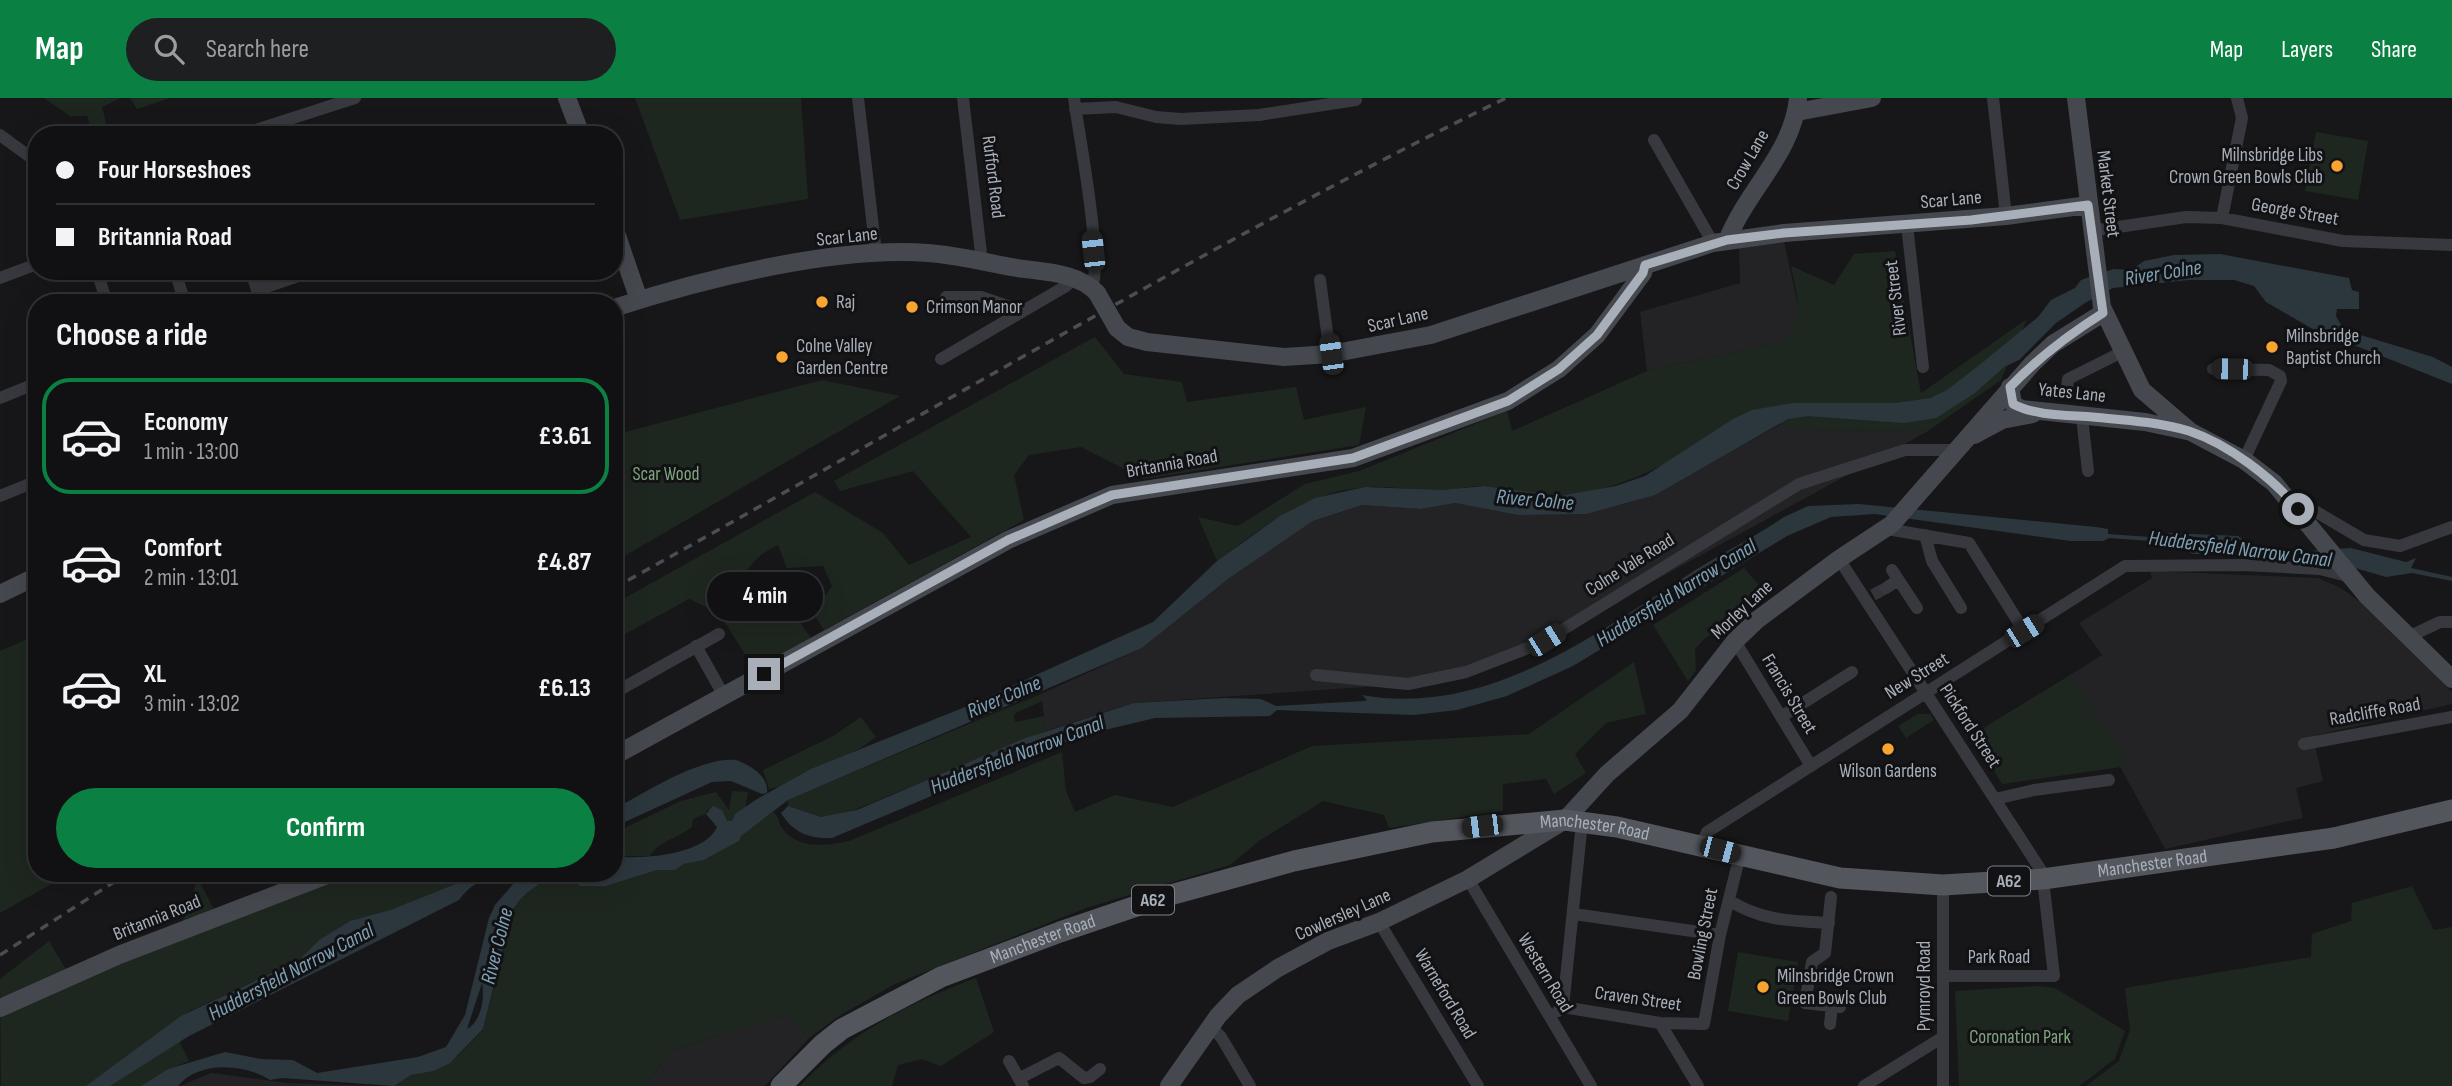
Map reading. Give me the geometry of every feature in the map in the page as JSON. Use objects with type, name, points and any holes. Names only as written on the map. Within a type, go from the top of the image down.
[{"type":"main road","name":"Manchester Road","points":[[781,1086],[823,1044],[886,1004],[941,977],[1163,897],[1374,843],[1444,830],[1574,821],[1701,845],[1840,878],[1943,885],[2045,879],[2334,838],[2452,810]]},
{"type":"street","points":[[268,126],[354,98]]},
{"type":"street","points":[[567,98],[578,126]]},
{"type":"street","points":[[858,98],[876,253]]},
{"type":"street","name":"Rufford Road","points":[[963,98],[982,262]]},
{"type":"street","points":[[1797,105],[1872,98]]},
{"type":"street","points":[[1993,98],[2006,216]]},
{"type":"street","name":"Market Street","points":[[2076,98],[2102,310],[2142,390],[2191,432],[2244,460],[2274,483],[2351,577],[2452,679]]},
{"type":"street","points":[[2222,218],[2242,118],[2237,98]]},
{"type":"street","points":[[1095,290],[1093,251],[1074,103],[1116,107],[1156,117],[1181,119],[1259,115],[1356,100]]},
{"type":"street","name":"Crow Lane","points":[[1720,242],[1770,168],[1797,105]]},
{"type":"street","points":[[0,136],[28,156]]},
{"type":"street","points":[[1654,140],[1720,242]]},
{"type":"street","name":"Scar Lane","points":[[623,305],[739,274],[876,253],[928,253],[1074,278],[1095,290],[1117,328],[1136,340],[1284,358],[1331,354],[1431,335],[1720,242],[2006,216],[2088,205]]},
{"type":"street","name":"George Street","points":[[2091,230],[2186,217],[2222,218],[2343,241],[2452,245]]},
{"type":"street","name":"River Street","points":[[1907,225],[1923,368]]},
{"type":"street","points":[[623,253],[639,300]]},
{"type":"street","name":"Britannia Road","points":[[623,751],[1008,540],[1112,495],[1353,458],[1508,401],[1559,369],[1597,335],[1643,273],[1645,265]]},
{"type":"street","points":[[0,278],[28,267]]},
{"type":"street","points":[[941,359],[1074,278]]},
{"type":"street","points":[[263,294],[294,280]]},
{"type":"street","points":[[1320,280],[1331,354]]},
{"type":"street","points":[[946,297],[981,297],[1021,311]]},
{"type":"street","name":"Morley Lane","points":[[1574,821],[1607,774],[1680,711],[1735,641],[1757,620],[1839,559],[1890,526],[2010,387],[2053,344],[2102,310]]},
{"type":"street","points":[[2067,388],[2068,379],[2122,352]]},
{"type":"street","points":[[2213,369],[2269,370],[2276,372],[2281,381],[2244,460]]},
{"type":"street","points":[[0,398],[28,387]]},
{"type":"street","name":"Yates Lane","points":[[2010,387],[2013,404],[2045,412],[2145,422]]},
{"type":"street","points":[[2142,390],[2147,412],[2145,422]]},
{"type":"street","name":"Morley Lane","points":[[1958,448],[2002,420],[2045,412]]},
{"type":"street","points":[[2082,416],[2088,471]]},
{"type":"street","name":"Market Street","points":[[2145,422],[2191,432]]},
{"type":"street","name":"Colne Vale Road","points":[[1316,676],[1408,684],[1466,672],[1541,643],[1798,484],[1905,450],[1958,448]]},
{"type":"street","points":[[0,496],[28,485]]},
{"type":"street","points":[[2298,509],[2308,507],[2364,540],[2400,545],[2452,527]]},
{"type":"street","points":[[1890,526],[1969,543],[2024,631]]},
{"type":"street","points":[[1925,535],[1932,561],[1961,608]]},
{"type":"street","name":"Pickford Street","points":[[1839,559],[1869,598],[1926,693],[2045,879]]},
{"type":"street","name":"New Street","points":[[1701,845],[1707,832],[2125,566],[2166,564],[2320,569],[2351,577]]},
{"type":"street","points":[[1886,588],[1895,575],[1917,608]]},
{"type":"street","points":[[0,594],[28,580]]},
{"type":"street","points":[[2408,637],[2431,625],[2452,622]]},
{"type":"street","points":[[623,688],[719,634]]},
{"type":"street","name":"Francis Street","points":[[1735,641],[1811,766]]},
{"type":"street","points":[[696,646],[724,696]]},
{"type":"street","points":[[1781,717],[1852,673]]},
{"type":"street","name":"Radcliffe Road","points":[[2304,744],[2452,717]]},
{"type":"street","points":[[1995,799],[2034,790],[2109,780]]},
{"type":"street","points":[[1550,1018],[1563,1007],[1574,914],[1574,821]]},
{"type":"street","name":"Cowlersley Lane","points":[[1169,1086],[1211,1027],[1238,995],[1278,968],[1328,941],[1379,922],[1468,879],[1574,821]]},
{"type":"street","name":"Bowling Street","points":[[1707,1021],[1720,935],[1740,855]]},
{"type":"street","name":"Western Road","points":[[1468,879],[1591,1086]]},
{"type":"street","name":"Park Road","points":[[1943,976],[2054,976],[2045,879]]},
{"type":"street","name":"Britannia Road","points":[[0,1008],[119,956],[309,882]]},
{"type":"street","name":"Pymroyd Road","points":[[1943,885],[1943,1086]]},
{"type":"street","points":[[1830,1024],[1836,1007],[1805,1003],[1812,962],[1825,953],[1831,897]]},
{"type":"street","points":[[1729,900],[1747,912],[1775,919],[1829,923]]},
{"type":"street","points":[[1574,914],[1720,935]]},
{"type":"street","name":"Warneford Road","points":[[1379,922],[1478,1086]]},
{"type":"street","name":"Craven Street","points":[[1563,1007],[1660,1023],[1701,1026],[1707,1021]]},
{"type":"street","points":[[1660,1023],[1698,1086]]},
{"type":"street","points":[[1211,1027],[1221,1037],[1251,1086]]},
{"type":"street","points":[[1864,1086],[1943,1037]]},
{"type":"street","points":[[1009,1061],[1022,1082],[1059,1058],[1084,1078],[1100,1069]]},
{"type":"shaded area","points":[[1784,241],[1799,310],[1795,327],[1780,342],[1647,371],[1640,312],[1740,283],[1739,244]]},
{"type":"shaded area","points":[[1784,422],[1797,430],[1928,431],[1546,640],[1408,684],[1134,703],[1046,731],[1041,694],[1142,648],[1228,579],[1313,521],[1362,505],[1421,509],[1455,503],[1518,515],[1587,514],[1638,500]]},
{"type":"shaded area","points":[[2150,571],[2318,578],[2341,588],[2360,602],[2452,692],[2452,704],[2313,736],[2323,781],[2296,788],[2303,818],[2165,849],[2070,675],[2102,655],[2079,623],[2152,578]]},
{"type":"shaded area","points":[[785,1015],[809,1038],[765,1086],[645,1086],[671,1051]]},
{"type":"shaded area","points":[[211,1073],[288,1083],[380,1086],[180,1086]]},
{"type":"green space","points":[[44,98],[121,98],[102,107],[107,126],[90,126],[87,116],[70,116]]},
{"type":"green space","points":[[130,98],[170,98],[137,109]]},
{"type":"green space","points":[[635,98],[801,98],[808,199],[680,220]]},
{"type":"green space","name":"Milnsbridge Libs Crown Green Bowls Club","points":[[2316,132],[2368,141],[2358,200],[2305,191]]},
{"type":"green space","points":[[1895,251],[1921,393],[2027,319],[2001,380],[1928,431],[1797,430],[1752,410],[1671,461],[1606,487],[1569,495],[1485,486],[1443,490],[1368,487],[1346,490],[1326,495],[1288,512],[1217,561],[1198,517],[1238,526],[1305,484],[1359,471],[1507,411],[1512,431],[1647,371],[1780,342],[1794,324],[1797,315],[1791,266],[1834,285],[1854,254]]},
{"type":"green space","points":[[1095,337],[1124,374],[1182,382],[1187,402],[1296,387],[1304,420],[1366,407],[1359,445],[1144,479],[1081,447],[1029,455],[1014,475],[1024,520],[824,630],[813,613],[832,586],[823,566],[787,568],[778,545],[768,550],[749,568],[733,603],[795,616],[811,638],[755,670],[719,613],[689,599],[623,635],[623,599],[815,492],[883,533],[909,565],[971,537],[913,471],[840,491],[834,481]]},
{"type":"green space","name":"Scar Wood","points":[[822,380],[900,396],[623,557],[623,433]]},
{"type":"green space","points":[[1744,568],[1758,584],[1754,596],[1740,614],[1695,649],[1696,670],[1688,681],[1653,625]]},
{"type":"green space","points":[[28,639],[28,882],[55,882],[0,913],[0,651]]},
{"type":"green space","points":[[1634,662],[1646,714],[1606,723],[1575,754],[1586,773],[1554,794],[1546,779],[1503,784],[1503,811],[1389,828],[1384,815],[1323,801],[1259,841],[1230,865],[1086,908],[895,984],[839,1016],[809,1038],[785,1015],[671,1051],[645,1086],[394,1086],[411,1075],[434,1071],[459,1055],[483,1030],[513,912],[521,899],[542,882],[606,886],[657,870],[675,870],[684,864],[704,860],[739,841],[740,836],[773,812],[787,834],[803,843],[821,845],[849,841],[1062,752],[1066,791],[1075,812],[1115,795],[1173,807],[1312,746],[1529,734]]},
{"type":"green space","points":[[2070,675],[2128,760],[2121,767],[2002,784],[1972,735]]},
{"type":"green space","points":[[1041,694],[1042,701],[1014,714],[1015,722],[1044,716],[1046,731],[842,815],[821,817],[788,806],[788,800],[799,795]]},
{"type":"green space","points":[[1918,714],[1930,714],[1934,720],[1906,738],[1898,726]]},
{"type":"green space","points":[[861,717],[876,737],[859,749],[779,787],[769,789],[763,770],[833,736]]},
{"type":"green space","points":[[732,791],[748,792],[745,809],[735,814],[732,821],[726,821],[707,810],[706,814],[693,819],[692,827],[663,843],[650,856],[623,856],[623,829],[681,801],[716,792],[729,810]]},
{"type":"green space","points":[[197,882],[200,882],[220,922],[328,882],[460,882],[390,910],[350,921],[319,940],[299,960],[190,1011],[171,1024],[189,1061],[168,1069],[141,1086],[1,1086],[0,979],[49,941],[72,980],[177,938]]},
{"type":"green space","points":[[2412,886],[2434,930],[2452,927],[2452,1086],[2086,1086],[2119,1061],[2130,1030],[2125,988],[2311,957],[2312,934],[2351,921],[2352,903]]},
{"type":"green space","name":"Milnsbridge Crown Green Bowls Club","points":[[1738,952],[1798,962],[1788,1021],[1728,1011]]},
{"type":"green space","points":[[976,978],[994,1032],[941,1066],[922,1059],[898,1065],[892,1086],[800,1086],[819,1067],[860,1035],[904,1009]]},
{"type":"green space","name":"Coronation Park","points":[[2038,986],[2055,988],[2125,1031],[2115,1059],[2079,1086],[1959,1086],[1955,991]]},
{"type":"water","name":"River Colne","points":[[2220,254],[2349,278],[2352,290],[2359,292],[2359,309],[2337,309],[2336,316],[2344,330],[2433,357],[2452,367],[2452,384],[2311,328],[2266,302],[2254,286],[2234,280],[2189,280],[2113,288],[2056,323],[2019,360],[2004,367],[1975,393],[1936,418],[1904,423],[1808,416],[1788,419],[1655,495],[1587,514],[1518,515],[1455,503],[1421,509],[1362,505],[1313,521],[1228,579],[1142,648],[788,800],[741,836],[739,841],[704,860],[684,864],[675,870],[657,870],[623,881],[623,857],[655,856],[686,850],[710,836],[717,827],[706,814],[713,806],[722,810],[727,821],[732,821],[735,814],[757,799],[811,769],[965,707],[1153,622],[1217,561],[1280,516],[1315,498],[1365,487],[1442,490],[1484,486],[1559,496],[1616,486],[1645,476],[1733,419],[1752,410],[1793,403],[1896,403],[1931,398],[1947,390],[1977,367],[2038,317],[2051,300],[2075,288],[2081,280],[2113,269],[2131,270],[2144,261],[2174,255]]},
{"type":"water","name":"Huddersfield Narrow Canal","points":[[1859,504],[2096,527],[2108,529],[2108,534],[2163,538],[2169,533],[2238,536],[2253,547],[2309,551],[2351,548],[2406,562],[2416,558],[2411,568],[2452,577],[2452,581],[2412,573],[2386,577],[2321,558],[2252,551],[2247,554],[2193,554],[2165,542],[2109,538],[2103,541],[2071,541],[1875,514],[1831,517],[1787,536],[1573,666],[1507,696],[1457,710],[1414,715],[1277,710],[1270,716],[1155,718],[1088,734],[1026,756],[832,838],[802,833],[781,813],[788,806],[821,817],[857,810],[1023,739],[1134,703],[1224,698],[1261,699],[1276,706],[1367,700],[1362,695],[1408,699],[1453,694],[1497,682],[1581,643],[1784,517],[1808,506]]},
{"type":"water","points":[[736,760],[752,768],[765,781],[767,793],[762,794],[731,781],[712,782],[623,823],[623,804],[690,770],[721,761]]},
{"type":"water","name":"Huddersfield Narrow Canal","points":[[460,882],[479,882],[459,900],[189,1036],[110,1086],[86,1086],[181,1016],[299,960],[319,940],[350,921],[390,910]]},
{"type":"water","name":"River Colne","points":[[544,882],[526,894],[512,912],[483,1029],[450,1063],[434,1071],[411,1075],[394,1086],[282,1078],[270,1080],[247,1070],[222,1067],[197,1072],[178,1086],[141,1086],[168,1069],[225,1052],[261,1059],[293,1060],[317,1073],[418,1057],[446,1047],[465,1015],[489,918],[495,905],[514,883]],"holes":[[[482,983],[482,1002],[476,1021],[467,1029]]]},
{"type":"water","points":[[573,882],[619,882],[606,886],[581,886]]},
{"type":"tunnel","points":[[1873,595],[1886,588]]},
{"type":"railway","points":[[623,583],[1168,275],[1392,155],[1506,98]]},
{"type":"railway","points":[[0,955],[114,882]]},
{"type":"place","name":"Milnsbridge Libs Crown Green Bowls Club","points":[[2337,166]]},
{"type":"place","name":"Raj","points":[[822,302]]},
{"type":"place","name":"Crimson Manor","points":[[912,307]]},
{"type":"place","name":"Milnsbridge Baptist Church","points":[[2272,347]]},
{"type":"place","name":"Colne Valley Garden Centre","points":[[782,357]]},
{"type":"place","name":"Wilson Gardens","points":[[1888,749]]},
{"type":"place","name":"Milnsbridge Crown Green Bowls Club","points":[[1763,987]]},
{"type":"route","points":[[764,674],[1008,540],[1112,495],[1353,458],[1508,401],[1559,369],[1597,335],[1643,273],[1645,265],[1713,243],[1784,233],[1971,220],[2088,205],[2103,313],[2053,344],[2032,364],[2010,387],[2013,404],[2021,409],[2145,422],[2191,432],[2244,460],[2274,483],[2298,509]]}]
